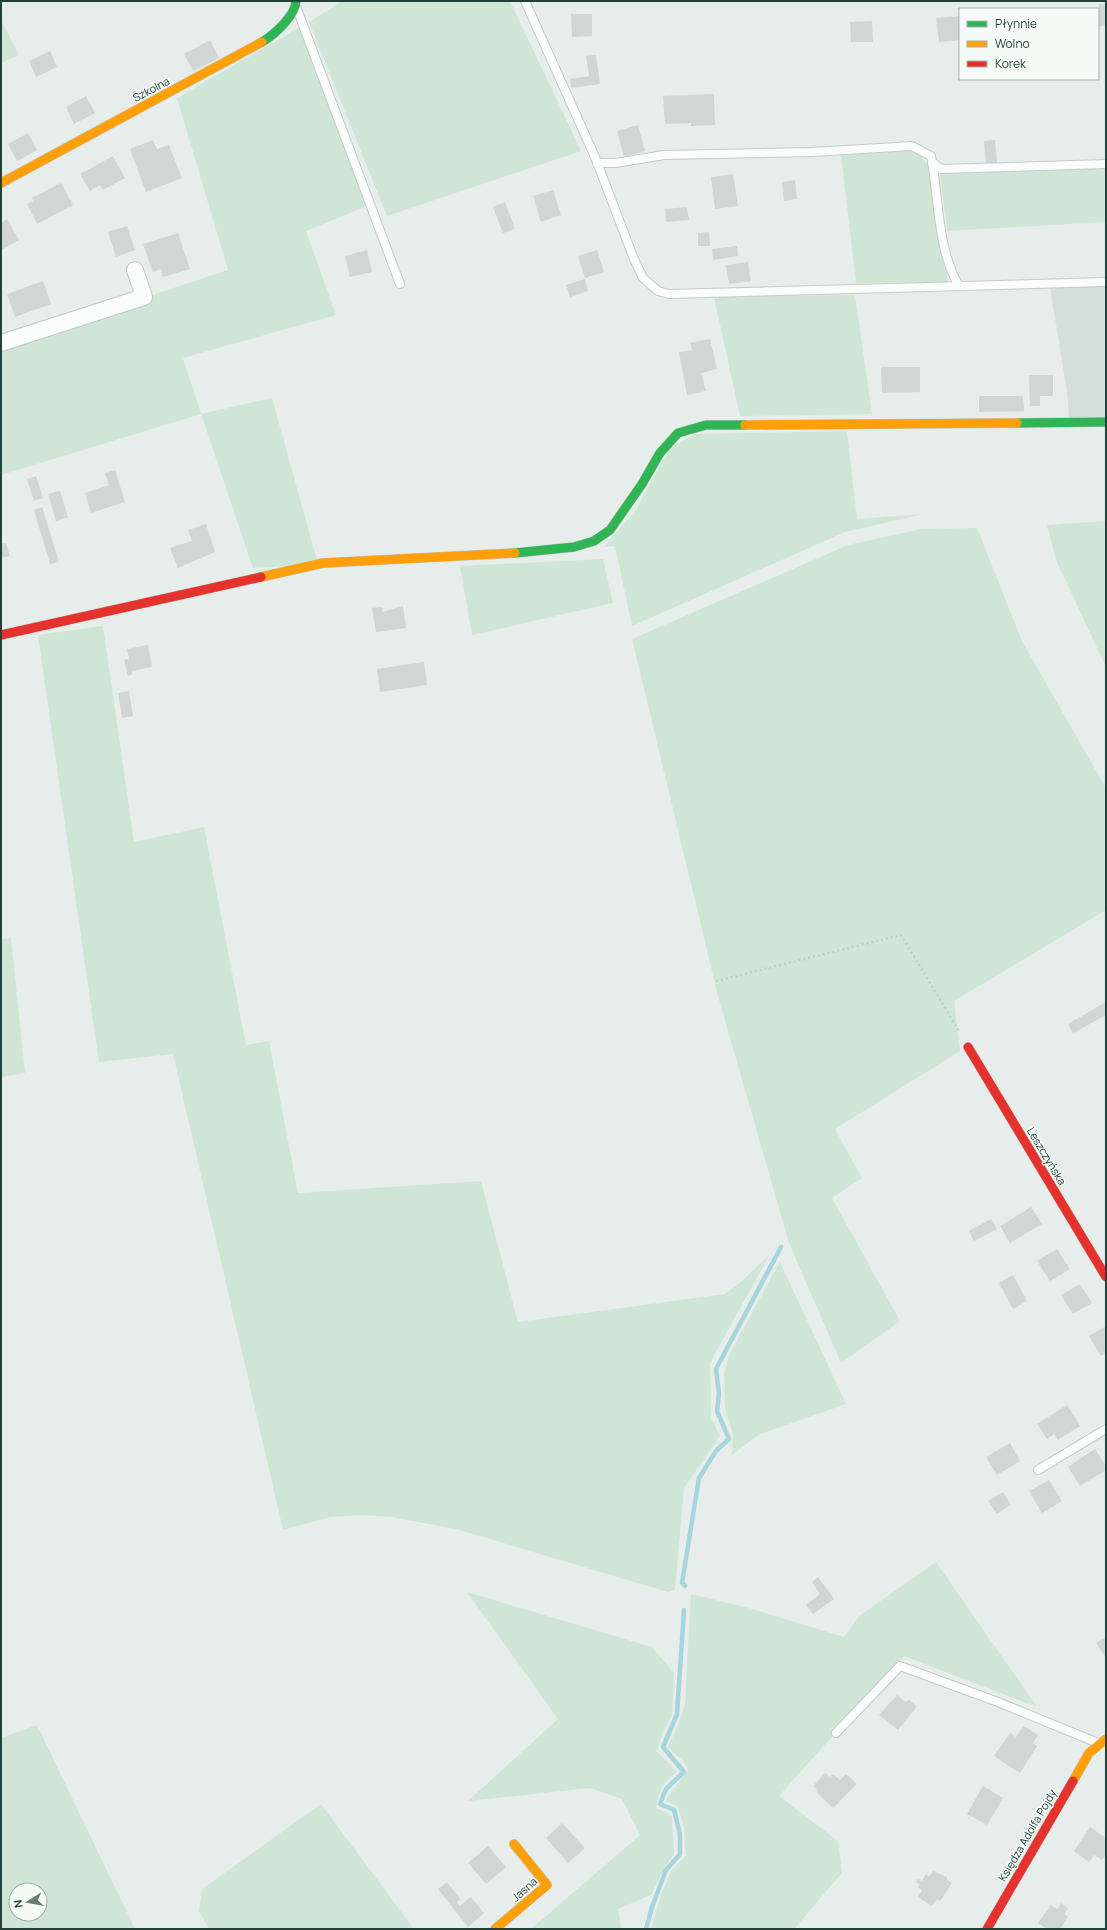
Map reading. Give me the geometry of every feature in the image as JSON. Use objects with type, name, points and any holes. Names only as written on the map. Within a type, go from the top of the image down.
[{"type":"street","name":"Szkolna","points":[[1,182],[276,34],[296,4]]},
{"type":"street","points":[[1,343],[144,297],[135,270]]},
{"type":"street","points":[[1,635],[323,563],[545,551],[574,547],[594,541],[610,530],[642,484],[660,453],[678,433],[706,425],[1106,422]]},
{"type":"street","name":"Leszczyńska","points":[[968,1047],[1106,1277]]},
{"type":"street","name":"Księdza Adolfa Pojdy","points":[[986,1929],[1089,1753],[1103,1741]]},
{"type":"street","name":"Jasna","points":[[495,1929],[547,1884],[514,1844]]},
{"type":"lane","points":[[525,1],[597,163],[643,278],[658,290],[669,294],[1106,282]]},
{"type":"lane","points":[[296,4],[400,284]]},
{"type":"lane","points":[[597,163],[616,163],[664,155],[812,152],[912,146],[931,156],[937,189],[943,244],[952,274],[959,286]]},
{"type":"lane","points":[[932,162],[941,169],[1106,164]]},
{"type":"lane","points":[[1038,1470],[1106,1429]]},
{"type":"lane","points":[[836,1733],[900,1666],[1103,1741]]},
{"type":"path","points":[[716,981],[901,935],[968,1047]]},
{"type":"shaded area","points":[[1106,278],[1106,423],[1069,422],[1068,398],[1049,281]]},
{"type":"green space","points":[[342,1],[510,1],[581,151],[387,216],[309,22]]},
{"type":"green space","points":[[1,20],[19,55],[1,63]]},
{"type":"green space","points":[[300,27],[367,206],[306,231],[336,315],[183,358],[201,414],[1,475],[1,345],[228,270],[177,98]]},
{"type":"green space","points":[[908,150],[919,155],[928,164],[948,282],[856,283],[841,154]]},
{"type":"green space","points":[[1106,167],[1106,222],[947,231],[940,174]]},
{"type":"green space","points":[[855,295],[872,414],[740,416],[714,297]]},
{"type":"green space","points":[[272,398],[318,564],[253,568],[201,414]]},
{"type":"green space","points":[[847,431],[857,519],[923,514],[845,532],[632,626],[615,546],[604,547],[636,509],[669,449],[695,434]]},
{"type":"green space","points":[[1106,521],[1106,667],[1056,560],[1047,525]]},
{"type":"green space","points":[[977,528],[1022,641],[1106,788],[1106,910],[954,1001],[960,1051],[835,1129],[862,1178],[832,1198],[900,1321],[841,1363],[789,1243],[718,996],[632,639],[848,545],[921,529]]},
{"type":"green space","points":[[603,559],[613,603],[472,635],[460,566]]},
{"type":"green space","points":[[103,626],[134,842],[204,827],[246,1045],[269,1041],[298,1193],[481,1181],[518,1322],[725,1294],[742,1281],[770,1254],[710,1363],[711,1418],[720,1436],[684,1488],[675,1590],[668,1592],[456,1529],[391,1517],[362,1515],[330,1517],[283,1530],[173,1054],[99,1062],[38,635]]},
{"type":"green space","points":[[11,938],[25,1073],[1,1077],[1,939]]},
{"type":"green space","points":[[780,1262],[846,1404],[758,1435],[732,1455],[733,1434],[725,1410],[724,1373],[730,1353]]},
{"type":"green space","points":[[936,1562],[1037,1707],[904,1656],[779,1796],[838,1841],[842,1873],[794,1929],[651,1929],[661,1895],[671,1871],[686,1856],[684,1828],[678,1806],[665,1801],[688,1770],[685,1763],[668,1747],[678,1725],[685,1704],[691,1594],[749,1608],[844,1637],[859,1616]]},
{"type":"green space","points":[[467,1592],[652,1647],[674,1673],[672,1715],[662,1734],[657,1752],[677,1772],[662,1787],[658,1796],[656,1808],[672,1816],[674,1854],[665,1867],[651,1895],[618,1909],[621,1929],[531,1929],[640,1835],[622,1799],[590,1788],[468,1801],[558,1719]]},
{"type":"green space","points":[[37,1725],[135,1929],[1,1929],[1,1738]]},
{"type":"green space","points":[[321,1804],[414,1929],[209,1929],[199,1911],[202,1889]]},
{"type":"building","points":[[1099,4],[1106,4],[1106,26],[1099,26]]},
{"type":"building","points":[[571,14],[592,14],[592,36],[572,37]]},
{"type":"building","points":[[959,16],[959,40],[939,42],[936,18]]},
{"type":"building","points":[[872,21],[873,42],[851,42],[850,22]]},
{"type":"building","points":[[210,40],[219,58],[193,71],[184,54]]},
{"type":"building","points":[[50,51],[57,67],[36,77],[29,61]]},
{"type":"building","points":[[596,55],[600,84],[571,88],[570,79],[589,76],[586,56]]},
{"type":"building","points":[[714,94],[715,125],[691,126],[691,123],[665,124],[663,96]]},
{"type":"building","points":[[86,96],[95,113],[74,124],[66,107]]},
{"type":"building","points":[[638,125],[645,151],[624,157],[617,131]]},
{"type":"building","points":[[28,133],[37,150],[17,161],[8,144]]},
{"type":"building","points":[[153,140],[157,149],[169,145],[182,178],[146,192],[130,149]]},
{"type":"building","points":[[995,140],[997,163],[986,164],[984,141]]},
{"type":"building","points":[[113,156],[125,178],[103,190],[100,185],[90,191],[80,174]]},
{"type":"building","points":[[733,174],[738,206],[715,209],[711,177]]},
{"type":"building","points":[[795,180],[797,199],[784,201],[782,182]]},
{"type":"building","points":[[61,183],[73,205],[37,224],[27,204],[33,201],[32,198]]},
{"type":"building","points":[[553,190],[561,215],[541,222],[533,196]]},
{"type":"building","points":[[505,202],[515,229],[503,233],[493,207]]},
{"type":"building","points":[[687,207],[689,220],[666,222],[665,209]]},
{"type":"building","points":[[7,219],[19,240],[1,250],[1,223]]},
{"type":"building","points":[[127,226],[135,250],[116,257],[108,232]]},
{"type":"building","points":[[709,232],[710,246],[698,246],[698,233]]},
{"type":"building","points":[[178,233],[190,269],[163,277],[161,269],[153,272],[143,244]]},
{"type":"building","points":[[737,246],[738,256],[713,260],[712,249]]},
{"type":"building","points":[[367,250],[372,272],[350,277],[345,256]]},
{"type":"building","points":[[597,250],[604,272],[585,278],[578,256]]},
{"type":"building","points":[[748,262],[751,281],[729,284],[726,265]]},
{"type":"building","points":[[585,279],[588,291],[570,297],[566,285]]},
{"type":"building","points":[[43,281],[51,304],[15,317],[7,294]]},
{"type":"building","points":[[710,339],[717,369],[701,373],[706,391],[687,395],[679,352],[692,350],[690,343]]},
{"type":"building","points":[[881,367],[920,367],[920,392],[882,393]]},
{"type":"building","points":[[1029,375],[1053,375],[1053,396],[1040,396],[1040,406],[1030,406]]},
{"type":"building","points":[[979,396],[1023,396],[1024,411],[979,412]]},
{"type":"building","points":[[115,470],[125,502],[91,513],[85,493],[109,485],[105,473]]},
{"type":"building","points":[[36,476],[43,498],[34,501],[27,479]]},
{"type":"building","points":[[60,491],[68,517],[56,521],[48,494]]},
{"type":"building","points":[[42,507],[59,562],[50,564],[34,510]]},
{"type":"building","points":[[206,524],[215,552],[178,568],[170,548],[192,541],[188,530]]},
{"type":"building","points":[[6,543],[10,556],[1,558],[1,544]]},
{"type":"building","points":[[403,606],[406,628],[376,632],[372,608],[382,607],[382,612]]},
{"type":"building","points":[[148,645],[152,667],[132,671],[132,675],[128,676],[124,660],[129,659],[127,649]]},
{"type":"building","points":[[424,662],[427,685],[380,692],[377,669]]},
{"type":"building","points":[[129,691],[133,716],[122,718],[118,693]]},
{"type":"building","points":[[1106,1002],[1106,1015],[1073,1033],[1068,1024]]},
{"type":"building","points":[[1031,1207],[1042,1224],[1010,1243],[1000,1226]]},
{"type":"building","points":[[991,1219],[997,1229],[974,1241],[969,1231]]},
{"type":"building","points":[[1057,1249],[1070,1269],[1050,1281],[1037,1261]]},
{"type":"building","points":[[1013,1275],[1027,1301],[1013,1309],[999,1283]]},
{"type":"building","points":[[1080,1284],[1092,1303],[1073,1314],[1061,1295]]},
{"type":"building","points":[[1106,1326],[1106,1353],[1101,1356],[1089,1336]]},
{"type":"building","points":[[1067,1405],[1080,1426],[1058,1440],[1054,1434],[1047,1439],[1037,1424]]},
{"type":"building","points":[[1010,1443],[1020,1461],[997,1475],[986,1457]]},
{"type":"building","points":[[1095,1449],[1106,1466],[1106,1470],[1080,1486],[1068,1467]]},
{"type":"building","points":[[1049,1480],[1062,1501],[1042,1513],[1029,1491]]},
{"type":"building","points":[[1003,1492],[1011,1505],[997,1514],[988,1501]]},
{"type":"building","points":[[818,1577],[834,1599],[813,1614],[806,1605],[820,1594],[812,1582]]},
{"type":"building","points":[[1106,1637],[1106,1658],[1096,1643]]},
{"type":"building","points":[[897,1695],[905,1702],[909,1700],[916,1706],[898,1730],[879,1715]]},
{"type":"building","points":[[1024,1726],[1038,1735],[1033,1743],[1037,1746],[1020,1773],[994,1756],[1010,1733],[1016,1737]]},
{"type":"building","points":[[825,1773],[830,1777],[833,1774],[840,1780],[846,1774],[857,1784],[833,1808],[816,1792],[817,1790],[813,1786]]},
{"type":"building","points":[[983,1786],[1003,1798],[987,1825],[967,1814]]},
{"type":"building","points":[[562,1823],[585,1848],[568,1863],[546,1838]]},
{"type":"building","points":[[1090,1827],[1106,1838],[1106,1855],[1102,1860],[1094,1855],[1089,1862],[1074,1851]]},
{"type":"building","points":[[488,1846],[506,1867],[486,1884],[468,1863]]},
{"type":"building","points":[[933,1871],[947,1877],[947,1880],[952,1883],[940,1901],[937,1899],[932,1906],[918,1897],[922,1890],[918,1887],[920,1885],[916,1882],[918,1879],[922,1881],[926,1874],[929,1877]]},
{"type":"building","points":[[447,1882],[460,1899],[457,1902],[460,1906],[471,1897],[484,1913],[468,1927],[438,1889]]},
{"type":"building","points":[[1061,1903],[1068,1908],[1064,1914],[1068,1917],[1060,1929],[1047,1929],[1038,1923],[1051,1905],[1057,1909]]},
{"type":"waterway","points":[[685,1586],[682,1583],[699,1478],[716,1451],[729,1439],[717,1411],[719,1394],[716,1369],[781,1247]]},
{"type":"waterway","points":[[646,1929],[652,1907],[666,1870],[680,1854],[680,1834],[674,1810],[660,1804],[666,1789],[684,1772],[663,1747],[677,1714],[684,1610]]},
{"type":"traffic: fast","points":[[262,42],[284,24],[292,12],[296,1]]},
{"type":"traffic: fast","points":[[1017,423],[1106,422]]},
{"type":"traffic: fast","points":[[515,553],[574,547],[594,541],[610,530],[642,484],[660,453],[678,433],[706,425],[745,425]]},
{"type":"traffic: slow","points":[[1,183],[262,42]]},
{"type":"traffic: slow","points":[[745,425],[1017,423]]},
{"type":"traffic: slow","points":[[261,577],[323,563],[515,553]]},
{"type":"traffic: slow","points":[[1073,1781],[1089,1753],[1106,1739]]},
{"type":"traffic: slow","points":[[495,1929],[547,1885],[514,1844]]},
{"type":"traffic: jam","points":[[1,635],[261,577]]},
{"type":"traffic: jam","points":[[968,1047],[1106,1277]]},
{"type":"traffic: jam","points":[[987,1929],[1073,1781]]}]
